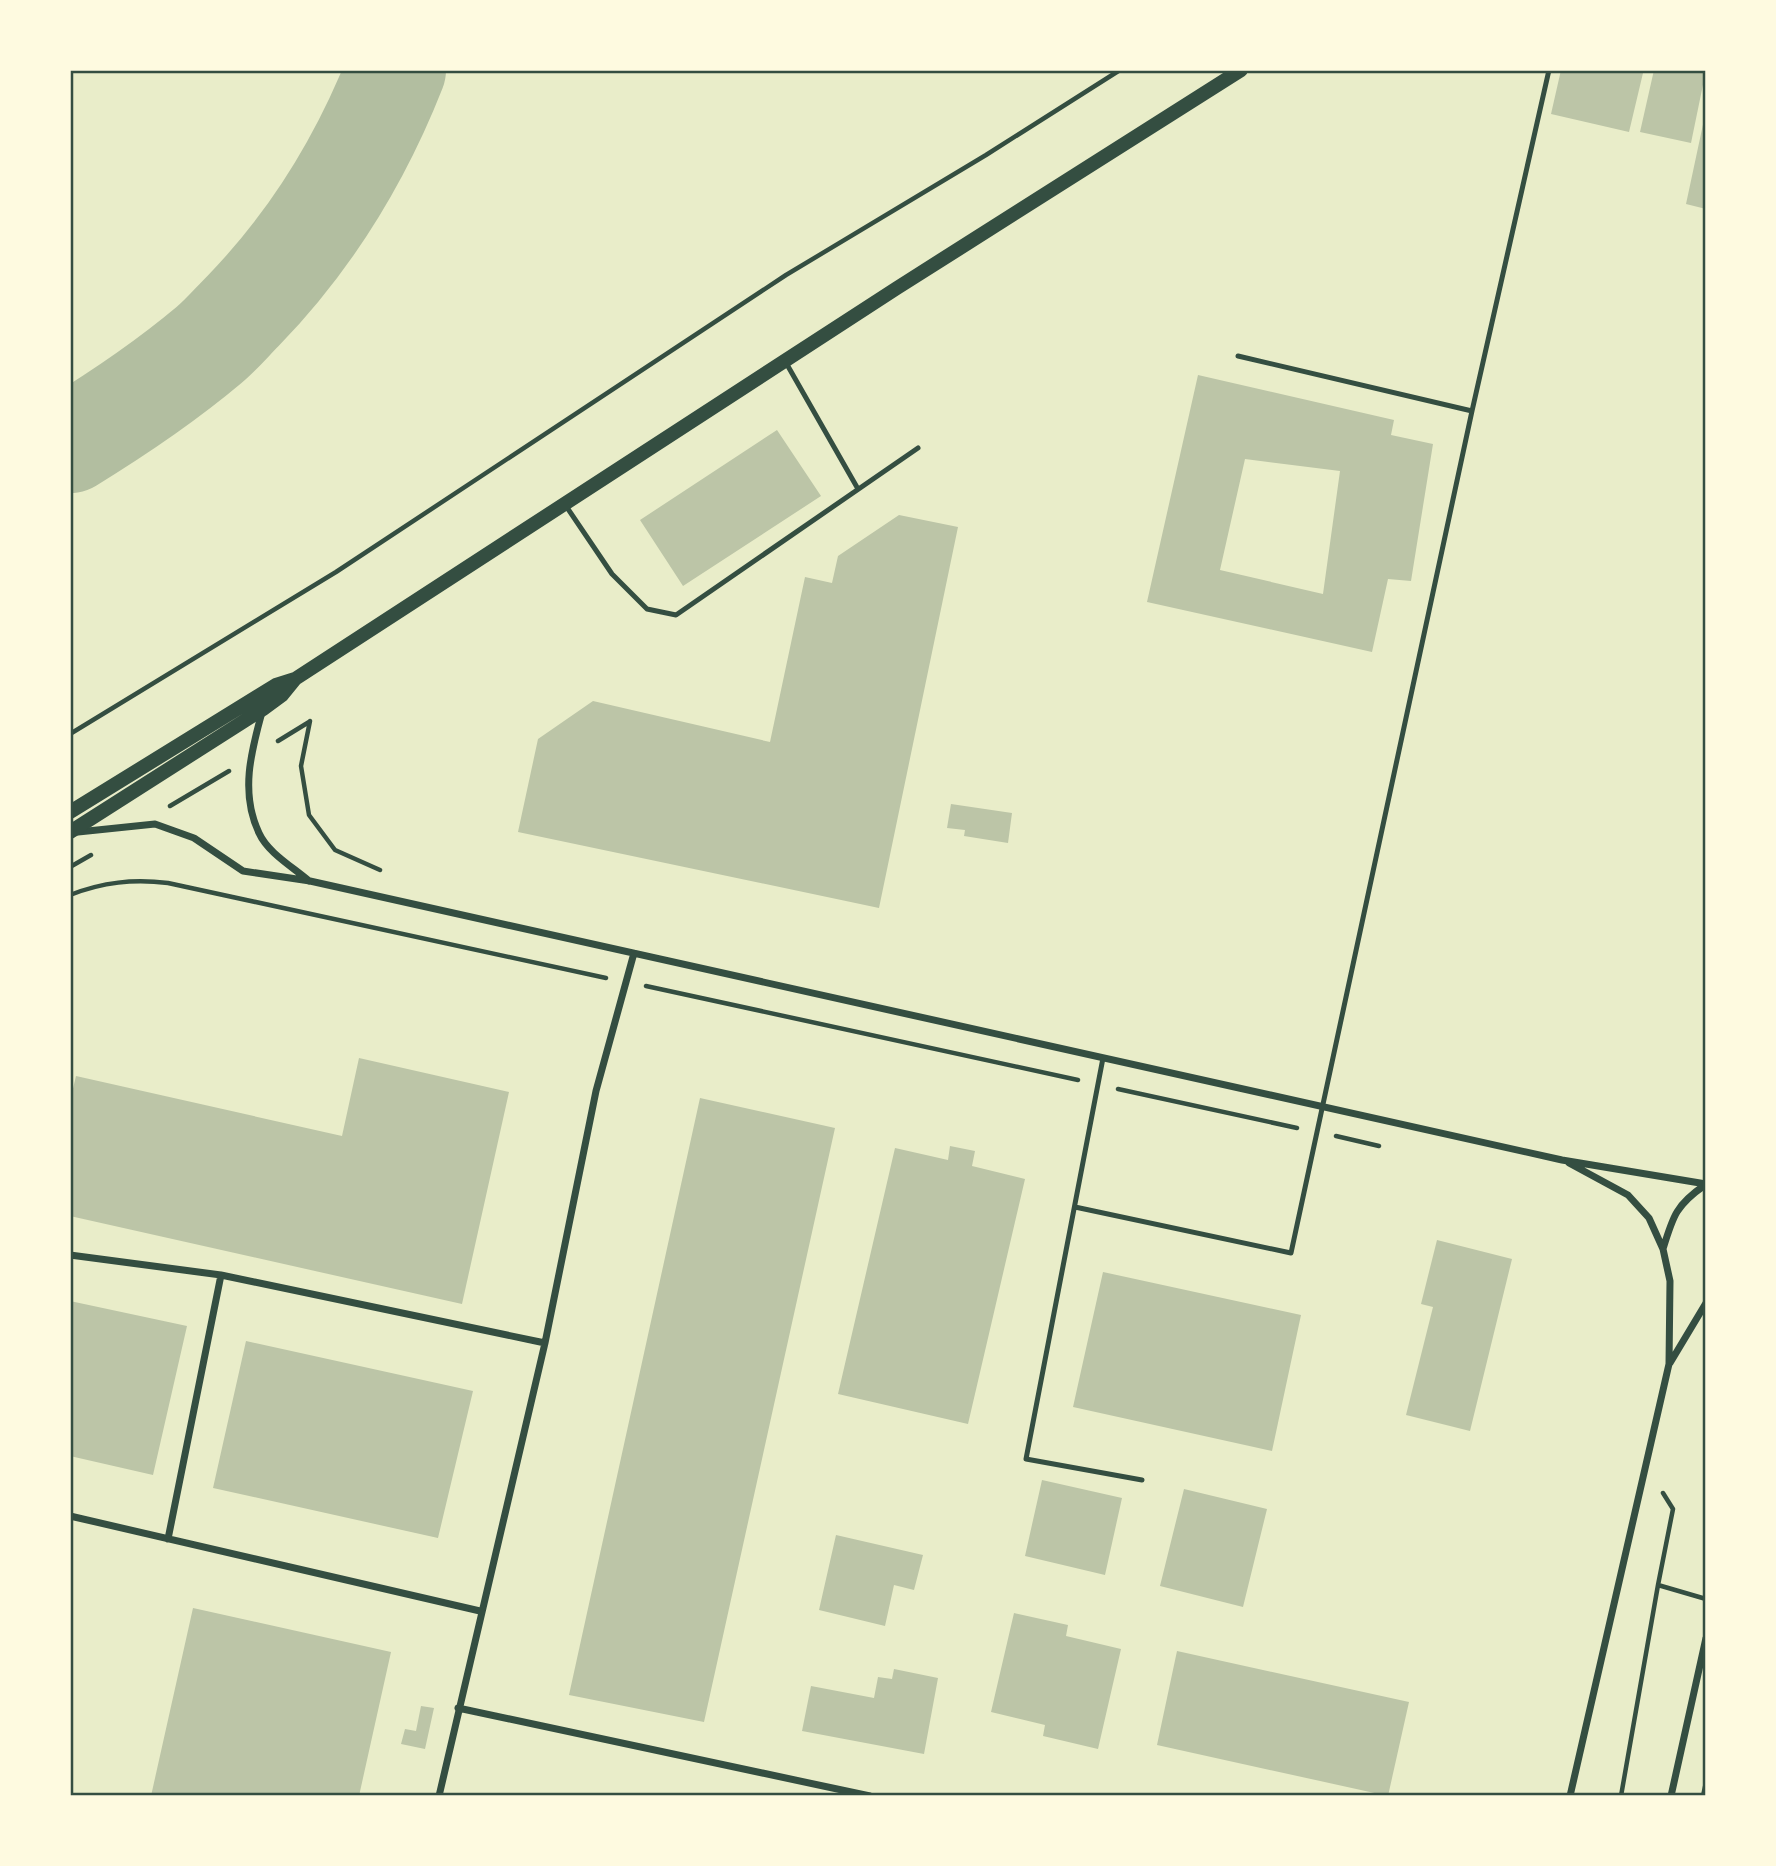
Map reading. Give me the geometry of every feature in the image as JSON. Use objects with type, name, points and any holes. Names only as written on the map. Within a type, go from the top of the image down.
[{"type":"main road","points":[[70,812],[276,685],[295,679],[564,503],[1241,70]]},
{"type":"main road","points":[[70,832],[263,709],[282,695],[295,679]]},
{"type":"street","points":[[263,709],[247,780],[259,834],[277,855],[310,881]]},
{"type":"street","points":[[70,832],[155,824],[194,838],[243,871],[310,881],[1562,1160],[1706,1184]]},
{"type":"street","points":[[439,1796],[457,1708],[545,1343],[596,1091],[634,953]]},
{"type":"street","points":[[1562,1160],[1628,1195],[1649,1218],[1663,1250],[1670,1281],[1669,1364],[1570,1796]]},
{"type":"street","points":[[1663,1250],[1672,1220],[1685,1199],[1706,1184]]},
{"type":"street","points":[[70,1255],[221,1275],[545,1343]]},
{"type":"street","points":[[168,1539],[221,1275]]},
{"type":"street","points":[[1669,1364],[1706,1303]]},
{"type":"street","points":[[70,1517],[480,1611]]},
{"type":"street","points":[[1671,1796],[1706,1638]]},
{"type":"street","points":[[457,1708],[870,1796]]},
{"type":"lane","points":[[1074,1207],[1291,1253],[1472,411],[1549,70]]},
{"type":"lane","points":[[1238,356],[1472,411]]},
{"type":"lane","points":[[785,361],[858,489]]},
{"type":"lane","points":[[564,503],[612,574],[647,609],[676,615],[918,448]]},
{"type":"lane","points":[[1103,1058],[1026,1459],[1142,1480]]},
{"type":"path","points":[[70,734],[336,572],[786,275],[986,155],[1120,70]]},
{"type":"path","points":[[138,826],[310,721],[301,766],[309,814],[335,850],[378,870],[392,873]]},
{"type":"path","points":[[70,867],[93,853]]},
{"type":"path","points":[[70,895],[111,883],[139,880],[168,883],[1383,1146]]},
{"type":"path","points":[[1621,1796],[1674,1509],[1646,1466]]},
{"type":"path","points":[[1658,1585],[1706,1599]]},
{"type":"path","points":[[1703,1796],[1706,1782]]},
{"type":"building","points":[[1561,70],[1629,70],[1643,73],[1629,132],[1551,114]]},
{"type":"building","points":[[1654,70],[1706,70],[1691,143],[1640,132]]},
{"type":"building","points":[[1706,115],[1706,209],[1686,204]]},
{"type":"building","points":[[1198,375],[1394,420],[1391,435],[1433,444],[1411,581],[1388,579],[1372,652],[1147,602]],"holes":[[[1245,459],[1340,471],[1323,594],[1220,570]]]},
{"type":"building","points":[[777,430],[821,496],[683,586],[640,520]]},
{"type":"building","points":[[899,515],[958,527],[879,908],[518,832],[538,739],[593,701],[770,742],[805,577],[832,583],[838,556]]},
{"type":"building","points":[[951,804],[1012,813],[1008,843],[964,836],[965,830],[947,828]]},
{"type":"building","points":[[359,1058],[509,1092],[462,1304],[70,1216],[70,1101],[76,1076],[342,1136]]},
{"type":"building","points":[[700,1098],[835,1128],[704,1722],[569,1695]]},
{"type":"building","points":[[950,1146],[975,1151],[972,1166],[1025,1179],[968,1424],[838,1394],[895,1148],[948,1160]]},
{"type":"building","points":[[1437,1240],[1512,1259],[1470,1431],[1406,1415],[1433,1307],[1421,1304]]},
{"type":"building","points":[[1103,1272],[1301,1315],[1272,1451],[1073,1407]]},
{"type":"building","points":[[70,1301],[187,1326],[153,1475],[70,1456]]},
{"type":"building","points":[[246,1341],[473,1391],[438,1538],[213,1488]]},
{"type":"building","points":[[1042,1480],[1122,1498],[1105,1575],[1025,1556]]},
{"type":"building","points":[[1184,1489],[1267,1509],[1243,1607],[1160,1586]]},
{"type":"building","points":[[836,1535],[923,1555],[914,1590],[894,1585],[885,1626],[819,1610]]},
{"type":"building","points":[[193,1608],[391,1652],[359,1796],[151,1796]]},
{"type":"building","points":[[1014,1613],[1068,1625],[1066,1636],[1121,1649],[1098,1749],[1043,1736],[1045,1725],[991,1712]]},
{"type":"building","points":[[1177,1651],[1409,1702],[1388,1796],[1157,1745]]},
{"type":"building","points":[[894,1669],[938,1678],[924,1754],[802,1731],[811,1686],[874,1698],[878,1677],[892,1679]]},
{"type":"building","points":[[421,1706],[434,1708],[425,1749],[401,1744],[405,1729],[416,1731]]},
{"type":"taxiway","points":[[70,443],[141,397],[192,359],[218,337],[267,284],[312,228],[332,198],[367,136],[396,70]]}]
